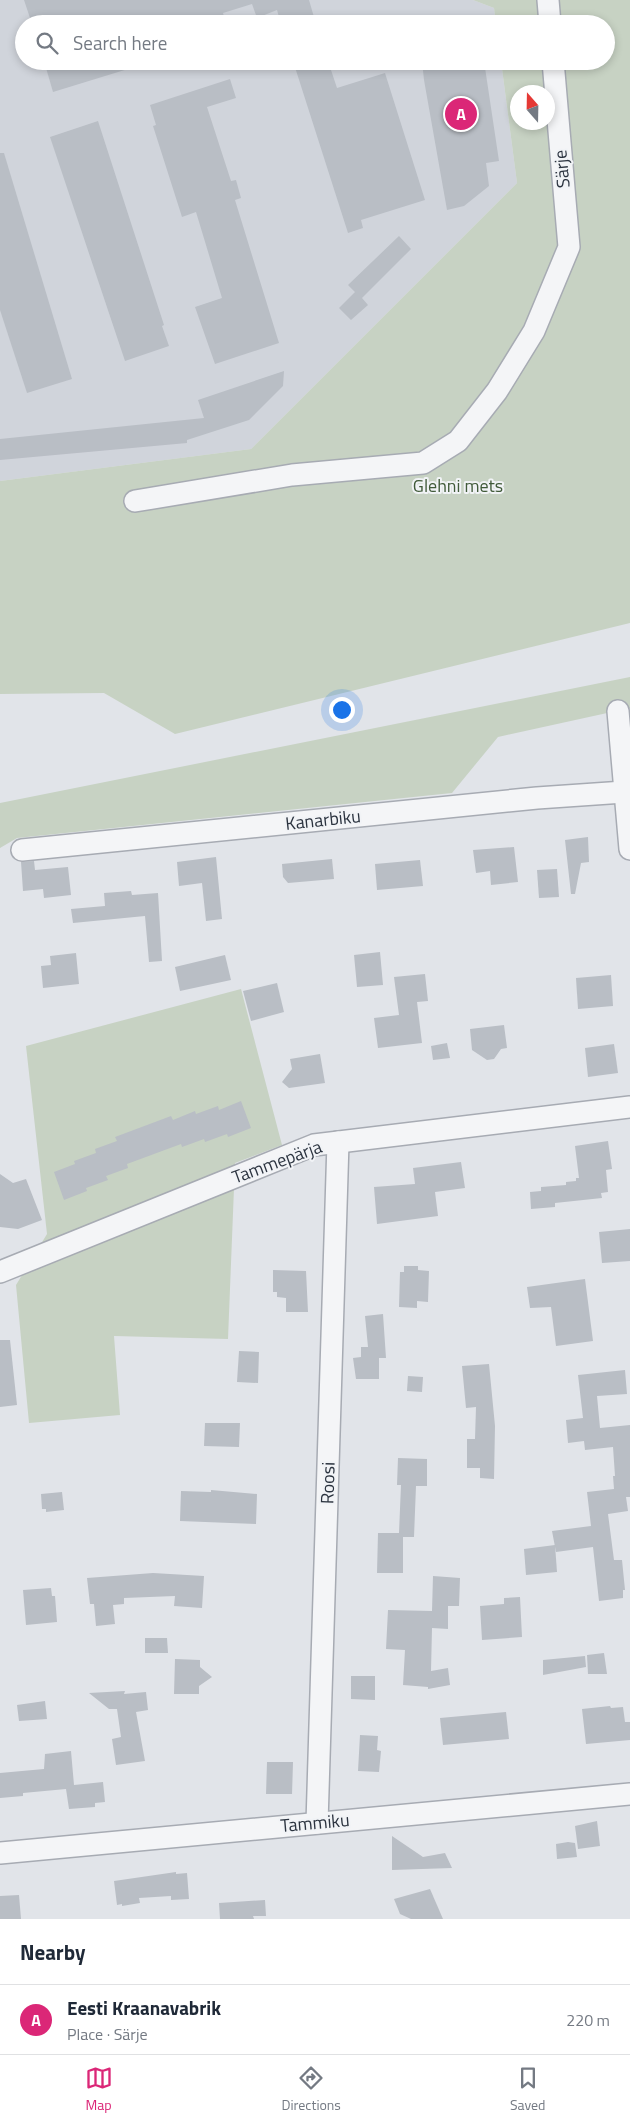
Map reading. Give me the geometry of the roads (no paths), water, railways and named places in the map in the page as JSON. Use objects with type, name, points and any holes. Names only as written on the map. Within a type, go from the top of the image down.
[{"type":"street","points":[[548,0],[549,15]]},
{"type":"street","name":"Särje","points":[[135,502],[292,475],[423,463],[458,441],[497,391],[534,331],[569,247],[554,70]]},
{"type":"street","points":[[618,711],[625,733],[624,792],[630,849]]},
{"type":"street","name":"Kanarbiku","points":[[22,850],[537,798],[624,792]]},
{"type":"street","name":"Tammepärja","points":[[0,1272],[314,1145],[630,1107]]},
{"type":"street","name":"Roosi","points":[[317,1823],[338,1142]]},
{"type":"street","name":"Tammiku","points":[[0,1853],[630,1794]]},
{"type":"place","name":"Eesti Kraanavabrik","points":[[461,114]]},
{"type":"park label","name":"Glehni mets","points":[[458,486]]}]
